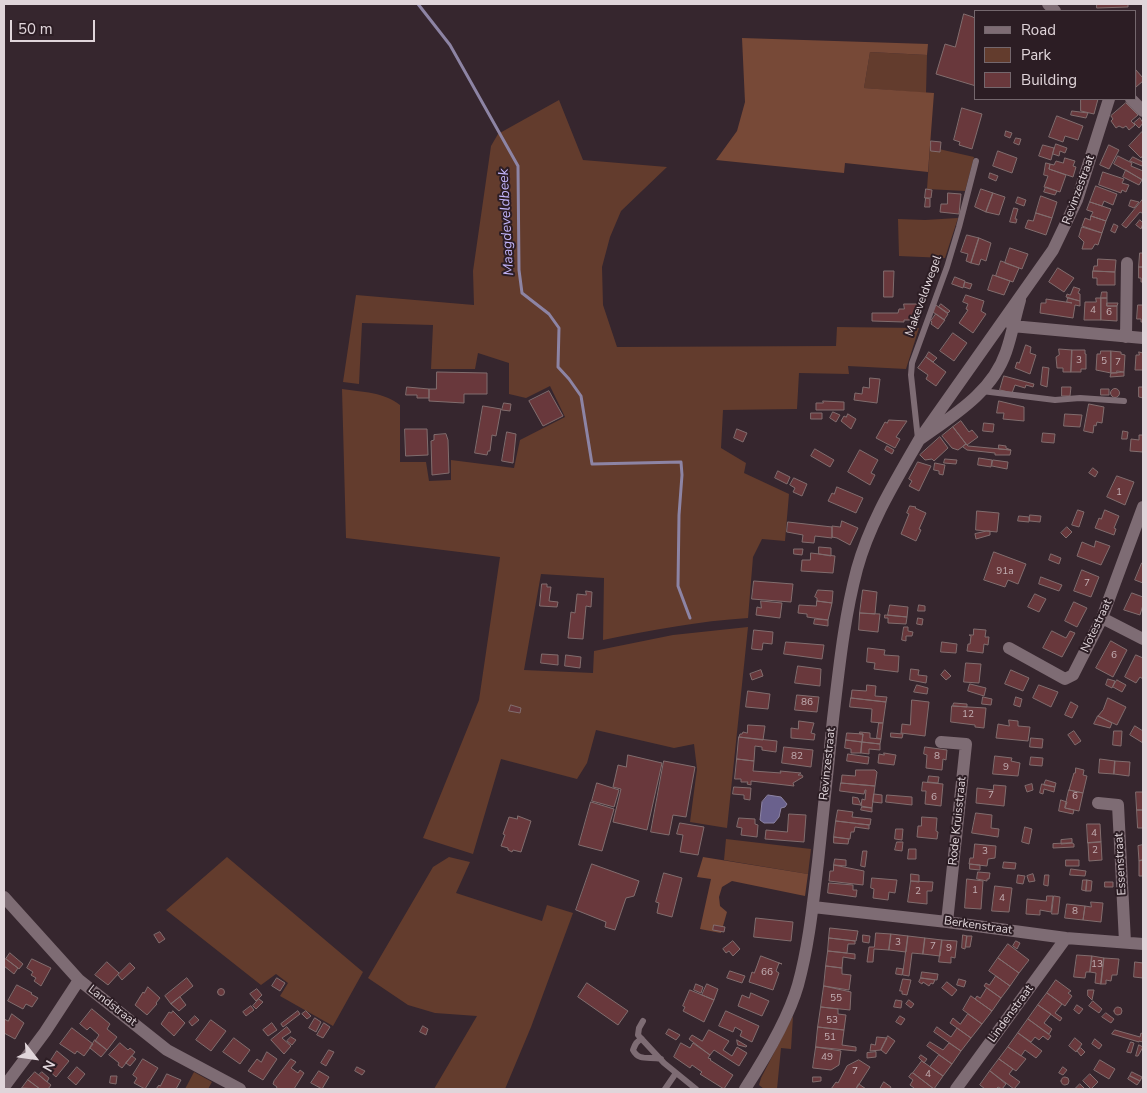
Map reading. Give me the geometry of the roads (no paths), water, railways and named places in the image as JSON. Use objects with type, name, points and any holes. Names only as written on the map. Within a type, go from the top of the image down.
[{"type":"street","name":"Revinzestraat","points":[[750,1087],[797,987],[806,950],[813,907],[840,654],[851,595],[867,538],[880,508],[919,440],[1020,300],[1053,250],[1078,200],[1109,100]]},
{"type":"street","points":[[1132,100],[1143,111]]},
{"type":"street","points":[[1126,337],[1127,263]]},
{"type":"street","name":"Revinzestraat","points":[[919,440],[973,400],[982,391],[1006,352],[1020,300]]},
{"type":"street","points":[[1012,326],[1143,338]]},
{"type":"street","name":"Notestraat","points":[[1009,648],[1065,679],[1073,675],[1102,618],[1143,507]]},
{"type":"street","points":[[1102,618],[1143,639]]},
{"type":"street","name":"Rode Kruisstraat","points":[[941,742],[966,744],[947,922]]},
{"type":"street","name":"Essenstraat","points":[[1098,803],[1118,805],[1125,942]]},
{"type":"street","name":"Landstraat","points":[[4,897],[79,980],[166,1050],[240,1089]]},
{"type":"street","name":"Berkenstraat","points":[[813,907],[1066,938],[1143,944]]},
{"type":"street","name":"Lindenstraat","points":[[956,1089],[1066,938]]},
{"type":"street","points":[[4,1087],[45,1032],[79,980]]},
{"type":"lane","name":"Makeveldwegel","points":[[919,440],[911,375],[912,362],[952,252],[976,160]]},
{"type":"lane","points":[[982,391],[1055,400],[1080,398],[1124,401]]},
{"type":"lane","points":[[643,1021],[638,1034],[661,1059],[696,1089]]},
{"type":"lane","points":[[642,1039],[636,1042],[634,1046],[633,1050],[636,1056],[640,1058],[651,1057],[661,1059]]},
{"type":"lane","points":[[665,1089],[676,1073]]},
{"type":"waterway","name":"Maagdeveldbeek","points":[[418,4],[450,45],[518,166],[519,270],[522,293],[549,314],[559,328],[558,367],[581,396],[592,464],[681,462],[678,586],[690,618]]}]
